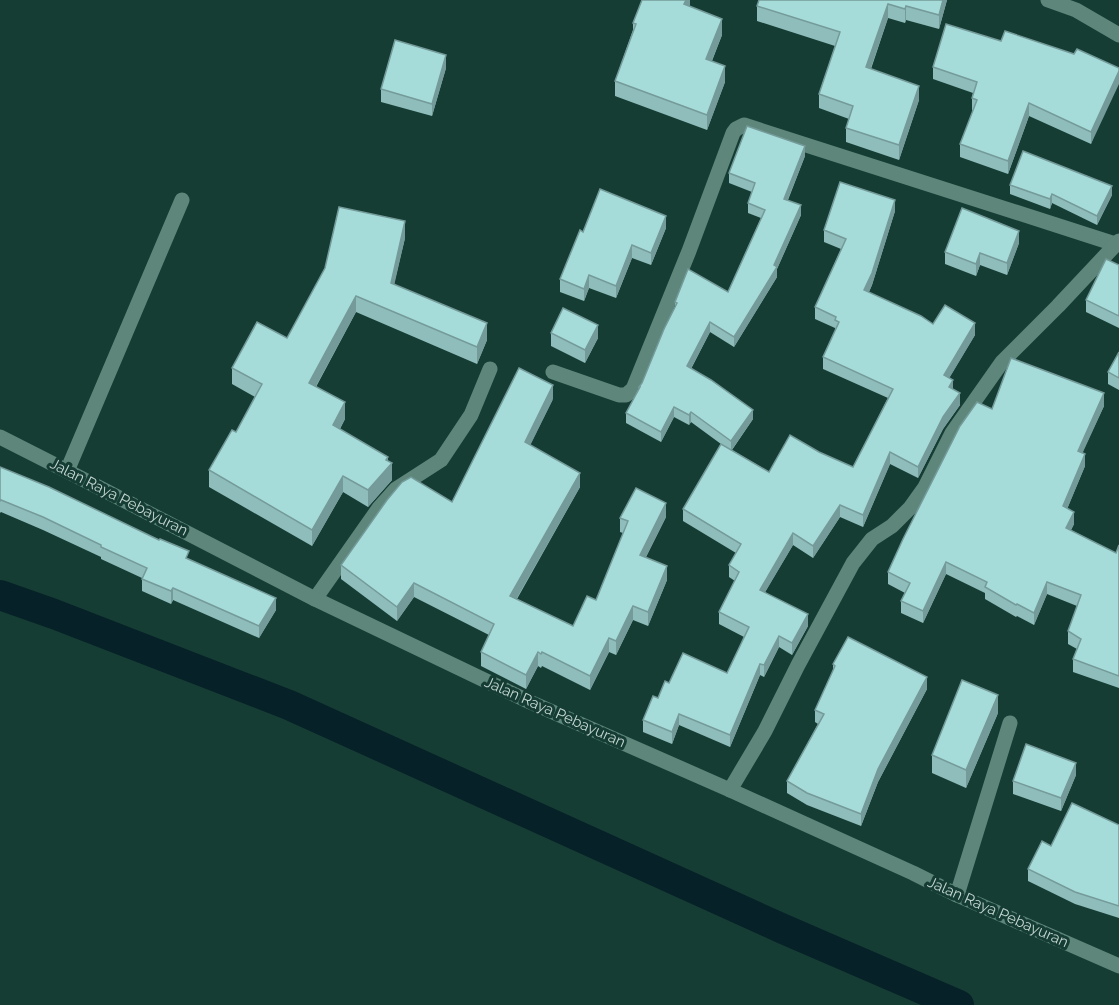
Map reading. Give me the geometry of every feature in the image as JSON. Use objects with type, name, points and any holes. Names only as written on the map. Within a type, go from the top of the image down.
[{"type":"street","points":[[1048,0],[1076,10],[1119,35]]},
{"type":"street","points":[[553,372],[620,395],[626,396],[633,389],[733,133],[744,125],[1117,242],[1002,362],[952,433],[925,487],[910,508],[892,526],[872,539],[853,563],[765,731],[730,790]]},
{"type":"street","points":[[67,471],[182,200]]},
{"type":"street","points":[[315,599],[379,508],[396,489],[441,460],[471,415],[490,369]]},
{"type":"street","name":"Jalan Raya Pebayuran","points":[[0,437],[315,599],[530,702],[1119,966]]},
{"type":"street","points":[[957,895],[1010,723]]},
{"type":"building","points":[[642,0],[686,0],[684,4],[722,19],[706,59],[725,66],[707,115],[615,81],[636,24],[633,23]]},
{"type":"building","points":[[759,0],[943,0],[939,15],[906,6],[905,9],[888,4],[866,67],[919,86],[899,145],[846,128],[853,106],[819,94],[840,32],[757,6]]},
{"type":"building","points":[[946,24],[1001,41],[1005,31],[1074,54],[1077,49],[1119,68],[1091,132],[1029,103],[1008,161],[960,144],[977,100],[972,98],[977,82],[933,67]]},
{"type":"building","points":[[395,40],[446,55],[432,104],[381,89]]},
{"type":"building","points":[[747,126],[805,146],[784,199],[801,205],[774,265],[777,267],[734,337],[710,322],[687,366],[753,410],[731,441],[691,412],[689,415],[674,407],[661,432],[626,413],[642,383],[677,303],[675,302],[688,269],[728,292],[765,210],[748,203],[755,183],[729,173]]},
{"type":"building","points":[[1023,151],[1112,186],[1097,216],[1052,194],[1050,199],[1010,185]]},
{"type":"building","points":[[840,182],[895,200],[872,273],[864,290],[921,316],[933,324],[945,305],[975,323],[944,375],[953,380],[949,387],[960,393],[943,417],[918,467],[890,452],[863,515],[840,505],[813,546],[793,533],[760,590],[808,614],[792,643],[779,636],[764,665],[760,664],[730,735],[679,714],[672,732],[643,720],[653,696],[658,698],[665,681],[669,683],[683,653],[727,673],[749,627],[719,612],[739,572],[729,565],[741,544],[683,509],[721,444],[769,472],[790,435],[819,452],[853,467],[893,389],[823,357],[839,322],[835,320],[836,317],[815,307],[846,239],[824,230]]},
{"type":"building","points":[[600,189],[666,216],[651,253],[632,245],[616,286],[589,275],[584,289],[560,279],[580,230],[583,232]]},
{"type":"building","points":[[339,207],[405,221],[391,283],[487,323],[477,347],[356,296],[309,383],[345,402],[333,425],[388,457],[386,460],[392,463],[368,490],[343,476],[312,530],[209,470],[232,430],[236,432],[262,384],[232,368],[257,322],[287,338],[325,268]]},
{"type":"building","points":[[962,208],[1019,231],[1007,263],[980,253],[976,264],[945,252]]},
{"type":"building","points":[[1106,259],[1119,265],[1119,316],[1086,300]]},
{"type":"building","points":[[563,308],[598,325],[585,350],[551,333]]},
{"type":"building","points":[[1119,352],[1119,378],[1108,372]]},
{"type":"building","points":[[1011,358],[1104,393],[1078,451],[1085,454],[1063,506],[1074,512],[1066,528],[1116,553],[1119,545],[1119,676],[1073,659],[1081,639],[1068,631],[1081,595],[1047,582],[1034,613],[985,587],[987,582],[946,562],[923,611],[901,601],[910,583],[888,572],[960,426],[977,402],[992,409]]},
{"type":"building","points":[[519,368],[553,385],[525,442],[580,473],[510,596],[573,626],[587,596],[596,600],[628,521],[620,518],[636,488],[666,503],[640,555],[667,566],[648,612],[633,606],[616,641],[609,638],[590,676],[542,652],[541,654],[538,652],[526,675],[481,652],[494,624],[414,583],[397,607],[341,565],[402,482],[411,477],[452,502]]},
{"type":"building","points":[[0,467],[49,487],[159,540],[189,551],[186,558],[276,598],[259,626],[173,588],[171,591],[142,579],[147,568],[43,517],[0,501]]},
{"type":"building","points":[[848,637],[927,677],[878,769],[861,814],[807,793],[787,781],[824,714],[815,710],[835,666],[833,664]]},
{"type":"building","points":[[962,680],[998,695],[966,770],[932,755]]},
{"type":"building","points":[[1026,744],[1076,763],[1061,798],[1013,781]]},
{"type":"building","points":[[1072,803],[1119,825],[1119,906],[1075,892],[1028,869],[1042,841],[1051,846]]},
{"type":"waterway","points":[[0,595],[289,705],[781,928],[959,1005]]}]
